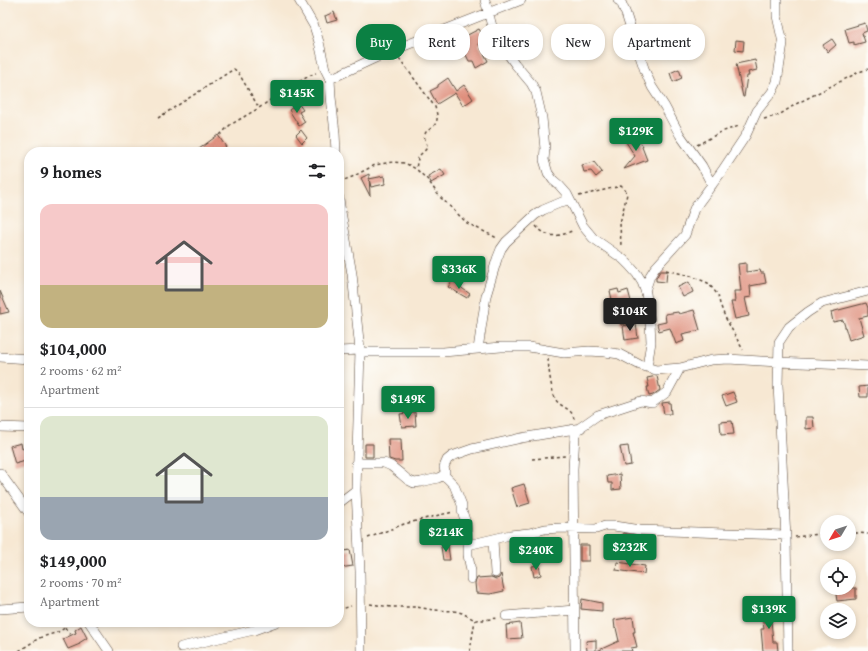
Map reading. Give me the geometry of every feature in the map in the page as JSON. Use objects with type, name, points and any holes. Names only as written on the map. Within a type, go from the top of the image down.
[{"type":"street","points":[[299,0],[314,26],[325,69],[330,79],[330,97],[336,147]]},
{"type":"street","points":[[485,0],[493,30],[514,64],[531,83],[536,92],[542,118],[545,149],[544,160],[548,173],[567,194],[583,226],[593,238],[623,259],[637,274],[646,291],[651,342],[647,367]]},
{"type":"street","points":[[406,45],[521,0]]},
{"type":"street","points":[[618,0],[621,2],[626,14],[645,71],[652,87],[665,106],[680,135],[702,166],[712,185]]},
{"type":"street","points":[[646,291],[650,276],[655,268],[685,235],[694,209],[746,135],[757,111],[772,92],[777,82],[784,43],[777,16],[777,0]]},
{"type":"street","points":[[330,79],[372,60]]},
{"type":"street","points":[[478,349],[486,296],[501,249],[506,242],[543,210],[569,199]]},
{"type":"street","points":[[344,229],[352,274],[360,351],[356,490],[360,571],[361,651]]},
{"type":"street","points":[[788,651],[786,536],[778,384],[779,342],[794,322],[822,303],[868,291]]},
{"type":"street","points":[[344,351],[443,352],[501,347],[529,347],[564,353],[589,351],[619,354],[640,365],[656,370],[680,368],[712,360],[728,359],[868,366]]},
{"type":"street","points":[[0,357],[24,358]]},
{"type":"street","points":[[471,578],[466,523],[462,511],[462,505],[454,485],[444,474],[444,467],[447,460],[461,452],[472,449],[577,428],[598,415],[641,400],[652,403],[667,392],[680,368]]},
{"type":"street","points":[[0,427],[24,428]]},
{"type":"street","points":[[575,651],[573,455],[577,428]]},
{"type":"street","points":[[356,463],[384,463],[414,483],[438,478],[444,474]]},
{"type":"street","points":[[0,473],[24,506]]},
{"type":"street","points":[[344,500],[356,490]]},
{"type":"street","points":[[468,545],[510,535],[545,529],[596,529],[605,526],[640,530],[786,536]]},
{"type":"street","points":[[494,540],[495,573]]},
{"type":"street","points":[[0,609],[24,607]]},
{"type":"street","points":[[506,616],[574,610]]},
{"type":"street","points":[[92,627],[109,651]]},
{"type":"street","points":[[181,647],[262,627]]},
{"type":"path","points":[[401,60],[435,107],[438,115],[438,121],[434,127],[425,134],[424,138],[427,146],[418,157],[416,169]]},
{"type":"path","points":[[158,118],[234,69],[238,72],[259,108]]},
{"type":"path","points":[[220,135],[230,125],[311,74],[325,69]]},
{"type":"path","points":[[690,149],[721,132],[779,115],[796,104],[859,72],[868,69]]},
{"type":"path","points":[[344,180],[375,165],[393,162],[405,163],[416,169],[428,180],[439,196],[467,222],[499,240]]},
{"type":"path","points":[[569,199],[621,186],[625,190],[626,201],[620,223],[620,241],[623,259]]},
{"type":"path","points":[[530,220],[542,232],[551,236],[563,234],[583,226]]},
{"type":"path","points":[[655,268],[691,276],[708,283],[718,295],[725,317],[741,348],[752,360]]},
{"type":"path","points":[[547,350],[550,380],[556,401],[568,409],[572,414],[577,428]]},
{"type":"path","points":[[532,459],[573,455]]},
{"type":"path","points":[[358,542],[404,524],[439,514],[462,511]]},
{"type":"path","points":[[856,532],[868,534]]},
{"type":"path","points":[[786,536],[820,534]]},
{"type":"path","points":[[344,609],[360,604],[391,607],[417,607],[433,610],[454,611],[462,613],[475,620],[506,616]]},
{"type":"path","points":[[470,651],[475,620]]},
{"type":"path","points":[[18,651],[39,638],[58,632],[65,628],[72,636]]},
{"type":"building","points":[[334,12],[337,20],[327,23],[325,16]]},
{"type":"building","points":[[865,23],[867,31],[862,33],[865,42],[854,45],[854,42],[849,43],[845,29]]},
{"type":"building","points":[[478,30],[478,60],[488,61],[476,68],[473,61],[468,60],[470,60],[470,34]]},
{"type":"building","points":[[832,39],[836,45],[828,52],[823,45]]},
{"type":"building","points":[[736,40],[744,41],[743,51],[735,50]]},
{"type":"building","points":[[755,60],[757,70],[748,72],[749,76],[747,76],[743,97],[736,64]]},
{"type":"building","points":[[679,69],[682,78],[673,82],[670,73]]},
{"type":"building","points":[[448,78],[456,91],[464,85],[473,99],[463,106],[455,93],[437,104],[430,91],[438,87],[438,85]]},
{"type":"building","points":[[298,103],[303,110],[299,112],[305,122],[299,126],[289,110]]},
{"type":"building","points":[[301,130],[307,138],[302,143],[296,135]]},
{"type":"building","points":[[218,135],[226,147],[202,147]]},
{"type":"building","points":[[636,136],[643,146],[642,147],[647,160],[624,169],[635,156],[626,142]]},
{"type":"building","points":[[594,162],[602,172],[596,177],[591,171],[584,172],[582,165]]},
{"type":"building","points":[[441,169],[445,175],[431,183],[428,176]]},
{"type":"building","points":[[369,174],[370,196],[361,178]]},
{"type":"building","points":[[384,176],[385,184],[371,187],[369,179]]},
{"type":"building","points":[[746,263],[746,272],[760,270],[761,273],[764,273],[766,283],[750,286],[751,297],[745,298],[749,316],[735,319],[731,302],[735,302],[734,291],[741,291],[738,264]]},
{"type":"building","points":[[660,271],[667,271],[666,282],[656,281]]},
{"type":"building","points":[[452,281],[470,294],[467,298],[448,287]]},
{"type":"building","points":[[689,282],[693,292],[683,297],[678,287]]},
{"type":"building","points":[[618,289],[619,293],[628,290],[633,309],[626,310],[629,323],[621,325],[618,312],[615,312],[610,291]]},
{"type":"building","points":[[0,291],[9,312],[0,314]]},
{"type":"building","points":[[866,303],[868,308],[868,316],[859,318],[864,335],[849,340],[843,320],[833,322],[831,312]]},
{"type":"building","points":[[694,310],[700,330],[682,334],[684,341],[676,344],[670,328],[659,331],[657,324],[666,322],[665,314],[678,312],[679,314]]},
{"type":"building","points":[[636,324],[638,338],[625,340],[623,326]]},
{"type":"building","points":[[657,376],[660,390],[649,396],[647,378]]},
{"type":"building","points":[[868,386],[868,397],[860,397],[859,387]]},
{"type":"building","points":[[733,392],[737,402],[726,406],[722,396]]},
{"type":"building","points":[[670,402],[671,414],[664,414],[662,403]]},
{"type":"building","points":[[415,412],[416,426],[402,427],[400,414]]},
{"type":"building","points":[[806,417],[813,417],[814,428],[806,429]]},
{"type":"building","points":[[732,421],[734,434],[721,435],[720,422]]},
{"type":"building","points":[[388,439],[401,439],[402,461],[389,459]]},
{"type":"building","points":[[21,443],[22,449],[24,448],[24,461],[15,464],[10,446]]},
{"type":"building","points":[[365,444],[373,444],[373,457],[365,457]]},
{"type":"building","points":[[628,446],[631,465],[624,466],[620,447]]},
{"type":"building","points":[[620,474],[621,489],[612,490],[612,483],[608,483],[607,476]]},
{"type":"building","points":[[524,484],[530,503],[517,507],[511,488]]},
{"type":"building","points":[[623,533],[636,535],[635,538],[639,539],[637,551],[620,547]]},
{"type":"building","points":[[580,545],[589,545],[589,561],[580,561]]},
{"type":"building","points":[[448,546],[450,560],[443,560],[441,547]]},
{"type":"building","points":[[350,550],[353,566],[344,567],[344,551]]},
{"type":"building","points":[[617,562],[645,566],[644,574],[616,570]]},
{"type":"building","points":[[539,565],[541,575],[534,577],[532,566]]},
{"type":"building","points":[[501,574],[504,591],[490,594],[476,593],[475,583],[477,578],[491,577],[496,579],[499,578]]},
{"type":"building","points":[[836,595],[856,595],[856,599],[837,601]]},
{"type":"building","points":[[773,596],[777,619],[771,620],[773,642],[777,642],[778,651],[763,651],[761,629],[764,629],[762,615],[768,614]]},
{"type":"building","points":[[582,599],[602,603],[602,611],[581,609]]},
{"type":"building","points":[[633,617],[635,632],[633,632],[637,647],[631,648],[632,651],[597,651],[619,641],[614,620]]},
{"type":"building","points":[[520,623],[522,638],[507,639],[506,625]]},
{"type":"building","points":[[82,627],[87,638],[79,643],[80,644],[68,649],[63,639],[76,633],[75,630]]},
{"type":"building","points":[[596,640],[596,651],[587,651],[586,641]]}]
